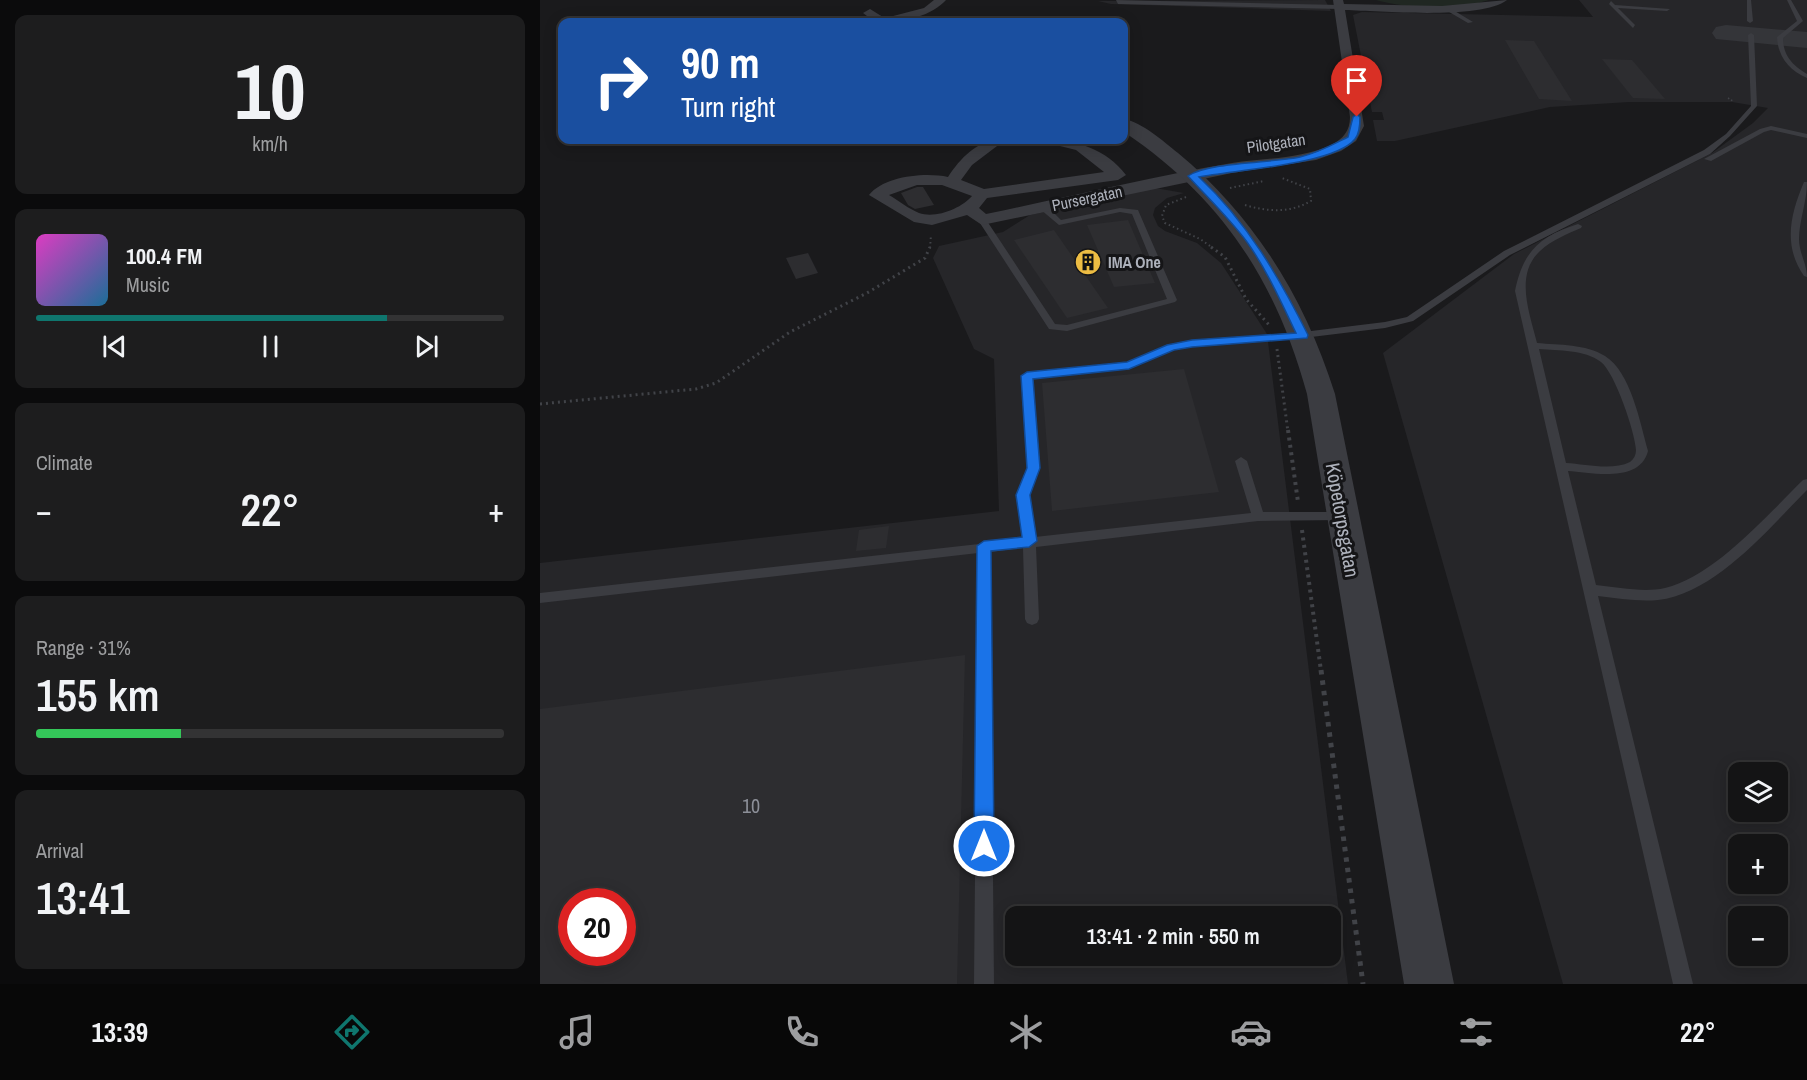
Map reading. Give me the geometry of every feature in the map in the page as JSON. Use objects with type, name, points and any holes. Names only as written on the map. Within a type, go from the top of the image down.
[{"type":"street","points":[[888,18],[928,10],[941,0]]},
{"type":"street","points":[[1339,4],[1446,8],[1502,0]]},
{"type":"street","name":"Pilotgatan","points":[[1191,186],[1218,170],[1311,157],[1336,148],[1351,138],[1357,126],[1357,117],[1339,4]]},
{"type":"street","name":"Köpetorpsgatan","points":[[1128,127],[1166,153],[1191,186],[1214,196],[1251,241],[1275,279],[1284,334],[1321,394],[1429,984]]},
{"type":"street","points":[[953,181],[966,162],[992,144]]},
{"type":"street","points":[[932,220],[914,217],[877,195],[906,181],[953,181],[982,194],[1030,185],[1118,175],[1099,158],[1081,147],[1069,144]]},
{"type":"street","name":"Pursergatan","points":[[932,220],[1191,186]]},
{"type":"street","points":[[976,215],[982,194]]},
{"type":"lane","points":[[1118,0],[1118,2],[1339,4]]},
{"type":"lane","points":[[1608,0],[1634,26]]},
{"type":"lane","points":[[1749,0],[1750,21]]},
{"type":"lane","points":[[1789,0],[1800,21],[1780,37],[1779,46],[1785,59],[1807,76]]},
{"type":"lane","points":[[1614,6],[1667,9]]},
{"type":"lane","points":[[1446,8],[1470,22]]},
{"type":"lane","points":[[1032,619],[1029,541],[1023,495],[1033,468],[1027,376],[1129,365],[1171,348],[1192,343],[1385,325],[1410,319],[1507,253],[1707,152],[1754,106],[1751,34]]},
{"type":"lane","points":[[1741,121],[1807,136]]},
{"type":"lane","points":[[1683,984],[1520,291],[1523,269],[1529,255],[1575,227],[1762,130],[1771,128]]},
{"type":"lane","points":[[1807,184],[1792,246],[1807,274]]},
{"type":"lane","points":[[976,215],[1052,327],[1067,328],[1172,300],[1135,212],[1120,210],[1059,222],[1043,207]]},
{"type":"lane","points":[[1533,346],[1591,354],[1602,357],[1611,364],[1619,378],[1642,451],[1640,459],[1625,468],[1561,467]]},
{"type":"lane","points":[[1241,461],[1258,517]]},
{"type":"lane","points":[[1592,590],[1664,594],[1691,586],[1760,529],[1807,483]]},
{"type":"lane","points":[[540,598],[984,546],[1258,517],[1342,516]]},
{"type":"lane","points":[[984,546],[984,984]]},
{"type":"path","points":[[1728,98],[1733,102]]},
{"type":"path","points":[[1218,170],[1225,176],[1221,183],[1230,193]]},
{"type":"path","points":[[1243,204],[1260,209],[1283,210],[1299,207],[1311,201],[1310,189],[1282,178]]},
{"type":"path","points":[[1191,186],[1166,205],[1162,216],[1165,223],[1200,240],[1226,257],[1246,299],[1284,334],[1300,515],[1363,984]]},
{"type":"path","points":[[540,404],[696,390],[716,383],[790,332],[867,293],[925,258],[930,252],[932,220]]},
{"type":"shaded area","points":[[1325,0],[1331,11],[1111,4],[1098,1]]},
{"type":"shaded area","points":[[1376,0],[1489,0],[1462,6],[1432,8]]},
{"type":"shaded area","points":[[1579,0],[1807,0],[1807,984],[1563,984],[1383,353],[1514,254],[1712,153],[1753,123],[1768,108],[1732,102],[1629,102],[1550,107],[1395,141],[1377,141],[1373,120],[1384,120],[1382,112],[1372,112],[1353,15],[1362,12],[1593,17]]},
{"type":"shaded area","points":[[1155,188],[1184,193],[1167,198],[1155,208],[1153,215],[1158,226],[1197,243],[1221,263],[1267,334],[1338,906],[1005,906],[1005,966],[1341,966],[1341,928],[1348,984],[540,984],[540,563],[999,511],[994,359],[974,349],[933,258],[939,246],[1003,232],[1030,215]]},
{"type":"building","points":[[1505,40],[1534,41],[1572,101],[1539,99]]},
{"type":"building","points":[[1602,59],[1632,60],[1665,99],[1633,98]]},
{"type":"building","points":[[923,187],[934,205],[915,209],[908,205],[901,193]]},
{"type":"building","points":[[1128,220],[1155,283],[1114,287],[1087,225]]},
{"type":"building","points":[[1054,230],[1108,308],[1067,318],[1014,240]]},
{"type":"building","points":[[808,253],[818,273],[796,279],[786,258]]},
{"type":"building","points":[[1184,369],[1219,492],[1052,511],[1042,383]]},
{"type":"building","points":[[889,526],[886,548],[856,551],[859,530]]},
{"type":"building","points":[[965,655],[957,984],[540,984],[540,709]]},
{"type":"taxiway","points":[[1726,33],[1807,40]]},
{"type":"place","name":"IMA One","points":[[1088,262]]},
{"type":"route","points":[[984,846],[984,546],[1029,541],[1023,495],[1033,468],[1027,376],[1129,365],[1139,363],[1171,348],[1192,343],[1303,335],[1275,279],[1251,241],[1214,196],[1192,176],[1250,165],[1299,160],[1324,153],[1351,138],[1357,126],[1357,117]]}]
